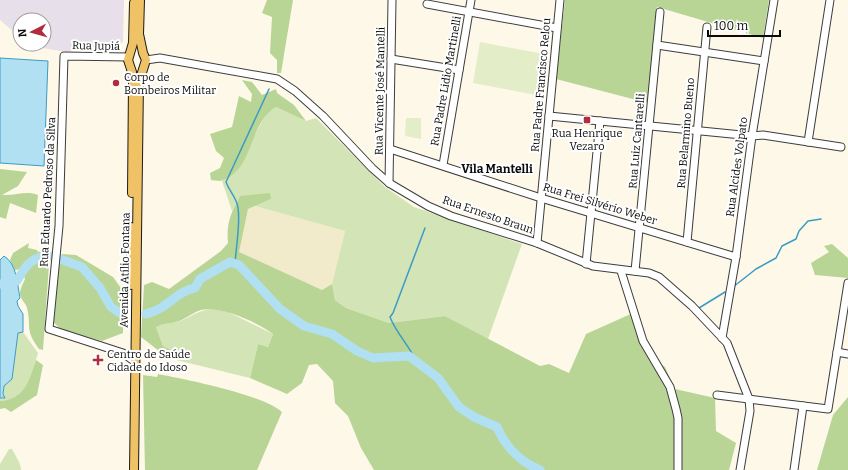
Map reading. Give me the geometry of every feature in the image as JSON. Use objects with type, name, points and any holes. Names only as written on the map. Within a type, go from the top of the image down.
[{"type":"main road","points":[[134,0],[134,34],[128,64],[132,72],[136,73],[142,71],[146,64],[139,34],[140,0]]},
{"type":"main road","points":[[130,55],[139,51],[144,56]]},
{"type":"main road","name":"Avenida Atílio Fontana","points":[[129,470],[139,82],[142,71]]},
{"type":"main road","name":"Avenida Atílio Fontana","points":[[132,72],[134,470]]},
{"type":"street","name":"Rua Vicente José Mantelli","points":[[390,183],[392,0]]},
{"type":"street","name":"Rua Padre Lidio Martinelli","points":[[443,166],[471,0]]},
{"type":"street","name":"Rua Padre Francisco Relou","points":[[537,244],[560,0]]},
{"type":"street","name":"Rua Alcides Volpato","points":[[722,338],[736,257],[752,136],[774,0]]},
{"type":"street","points":[[808,142],[830,0]]},
{"type":"street","points":[[427,4],[557,28]]},
{"type":"street","name":"Rua Luiz Cantarelli","points":[[635,271],[660,12]]},
{"type":"street","name":"Rua Belarmino Bueno","points":[[687,242],[707,26]]},
{"type":"street","points":[[657,45],[764,61]]},
{"type":"street","name":"Rua Jupiá","points":[[64,56],[130,55]]},
{"type":"street","name":"Rua Eduardo Pedroso da Silva","points":[[64,56],[59,226],[49,329],[123,354],[133,360]]},
{"type":"street","name":"Rua Ernesto Braun","points":[[144,56],[207,65],[281,81],[323,116],[372,168],[390,183],[422,203],[451,216],[537,244],[586,264],[649,273],[663,280],[727,343],[749,399]]},
{"type":"street","points":[[392,59],[459,70]]},
{"type":"street","points":[[549,116],[752,136],[763,135],[841,147]]},
{"type":"street","points":[[586,264],[600,121]]},
{"type":"street","name":"Rua Frei Silvério Weber","points":[[390,149],[542,198],[736,257]]},
{"type":"street","points":[[621,270],[643,341],[670,387],[676,408],[678,426],[678,470]]},
{"type":"street","points":[[717,395],[828,409],[848,283]]},
{"type":"street","points":[[837,352],[848,354]]},
{"type":"street","points":[[740,470],[750,410],[749,399]]},
{"type":"street","points":[[794,470],[803,406]]},
{"type":"shaded area","points":[[0,0],[124,0],[123,42],[108,51],[52,50],[52,12],[12,12],[12,30],[0,20]]},
{"type":"shaded area","points":[[255,206],[345,231],[332,284],[322,290],[238,252],[248,209]]},
{"type":"green space","points":[[267,0],[293,0],[281,73],[277,73],[277,60],[270,53],[272,17],[262,13]]},
{"type":"green space","points":[[565,0],[769,0],[763,38],[657,7],[648,103],[556,79]]},
{"type":"green space","points":[[480,42],[544,54],[536,95],[473,83]]},
{"type":"green space","points":[[242,80],[252,82],[262,95],[276,89],[277,93],[294,105],[306,121],[276,107],[267,114],[261,123],[241,166],[233,174],[222,181],[211,180],[210,173],[220,168],[224,158],[216,151],[210,134],[232,127],[239,96],[251,102],[252,94]]},
{"type":"green space","points":[[276,107],[306,121],[316,118],[385,187],[414,207],[522,244],[488,339],[445,316],[389,323],[346,308],[335,300],[332,284],[345,231],[255,206],[271,199],[240,196],[232,211],[222,181],[235,172],[267,112]]},
{"type":"green space","points":[[406,118],[421,118],[421,139],[405,136]]},
{"type":"green space","points":[[0,169],[27,172],[18,186],[2,195],[29,193],[38,195],[36,213],[10,203],[6,219],[0,217]]},
{"type":"green space","points":[[270,193],[271,199],[248,209],[239,252],[322,290],[332,284],[335,300],[346,308],[389,323],[445,316],[540,366],[549,364],[569,373],[586,334],[633,313],[655,360],[665,367],[675,389],[715,398],[716,431],[736,443],[729,470],[374,470],[361,448],[348,416],[335,403],[333,381],[317,364],[309,365],[302,383],[287,394],[250,378],[258,344],[268,347],[273,334],[258,325],[238,316],[219,310],[209,309],[198,311],[179,321],[156,327],[163,346],[174,351],[168,358],[141,337],[144,285],[152,282],[169,289],[221,251],[228,243],[230,218],[240,196]]},
{"type":"green space","points":[[29,243],[28,248],[37,250],[38,252],[50,250],[43,350],[39,349],[34,342],[29,328],[27,308],[20,295],[25,279],[21,269],[15,270],[10,260],[13,253]]},
{"type":"green space","points":[[832,244],[848,258],[848,278],[815,275],[811,263],[829,252],[824,246]]},
{"type":"green space","points":[[62,254],[76,255],[113,277],[123,291],[123,333],[102,341],[62,330],[53,322],[56,281]]},
{"type":"green space","points":[[212,309],[228,312],[273,334],[268,347],[258,344],[250,378],[168,358],[174,351],[163,346],[156,327],[177,322],[201,311]]},
{"type":"green space","points":[[23,332],[38,353],[33,370],[27,385],[17,396],[0,401],[0,398],[3,399],[4,386],[12,379],[18,333]]},
{"type":"green space","points":[[36,360],[43,365],[37,395],[11,412],[5,408],[0,409],[0,401],[15,397],[25,388]]},
{"type":"green space","points":[[158,374],[223,388],[258,399],[272,405],[282,412],[257,470],[145,470],[143,375],[157,377]]},
{"type":"green space","points":[[848,397],[848,470],[817,470],[833,415]]},
{"type":"green space","points":[[9,449],[12,449],[19,462],[21,470],[0,470],[0,464]]},
{"type":"water","points":[[0,58],[48,61],[44,166],[0,163]]},
{"type":"water","points":[[4,256],[12,264],[16,274],[20,298],[17,301],[23,314],[23,332],[18,333],[12,379],[4,386],[3,394],[5,398],[0,398],[0,260]]},
{"type":"waterway","points":[[235,263],[239,213],[236,201],[226,182],[269,89]]},
{"type":"waterway","points":[[733,287],[756,269],[776,258],[782,246],[796,239],[799,231],[808,221],[821,219]]},
{"type":"waterway","points":[[416,361],[390,317],[393,313],[425,228]]},
{"type":"waterway","points":[[0,284],[17,281],[26,266],[38,258],[50,256]]},
{"type":"waterway","points":[[60,259],[82,267],[100,288],[111,307],[123,315]]},
{"type":"waterway","points":[[146,314],[154,312],[182,293],[195,288],[200,279],[230,262],[239,265],[280,309],[304,326],[332,334],[357,351],[373,358],[409,356],[438,378],[459,407],[474,417],[497,427],[504,441],[514,453],[526,463],[540,470]]},
{"type":"waterway","points":[[699,308],[725,292]]},
{"type":"place","name":"Corpo de Bombeiros Militar","points":[[116,83]]},
{"type":"place","name":"Rua Henrique Vezaro","points":[[587,120]]},
{"type":"place","name":"Centro de Saúde Cidade do Idoso","points":[[98,360]]},
{"type":"district","name":"Vila Mantelli","points":[[497,169]]}]
